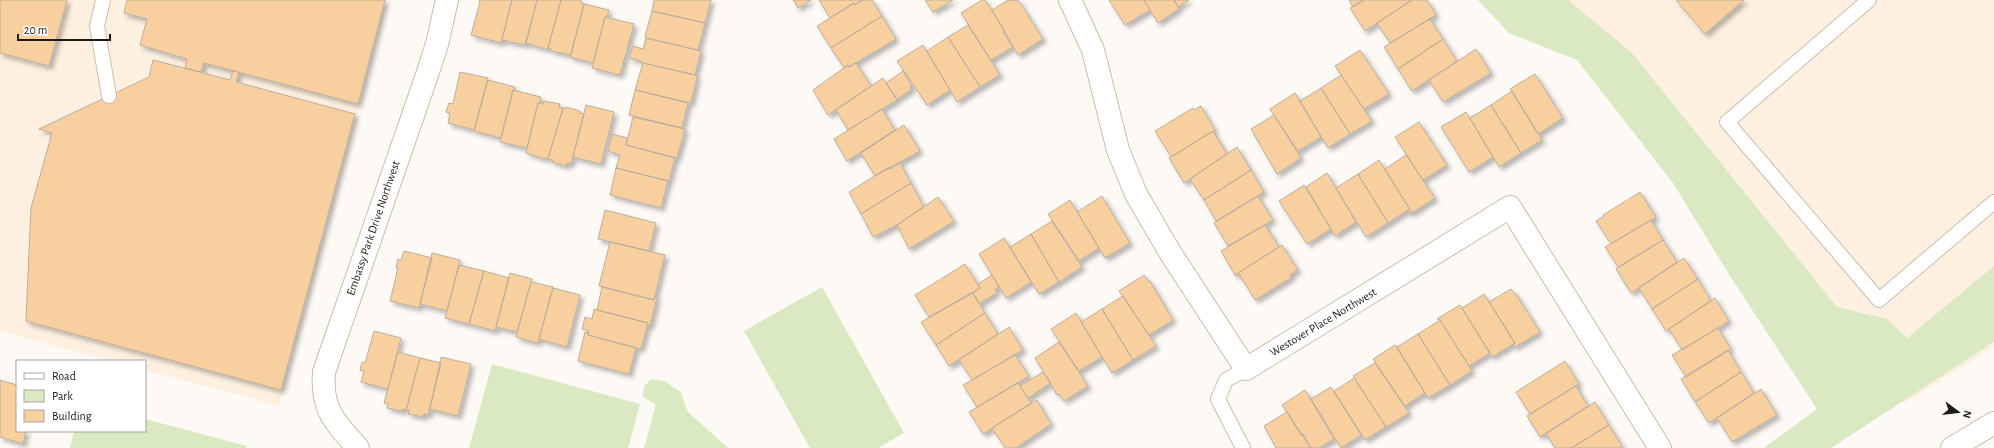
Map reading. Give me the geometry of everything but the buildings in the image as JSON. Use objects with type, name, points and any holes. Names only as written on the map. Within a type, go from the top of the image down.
[{"type":"street","name":"Embassy Park Drive Northwest","points":[[358,448],[341,429],[328,410],[324,398],[324,372],[427,75],[437,44],[447,0]]},
{"type":"street","points":[[1070,0],[1093,50],[1118,150],[1136,194],[1175,260],[1246,369]]},
{"type":"street","name":"Westover Place Northwest","points":[[1246,369],[1510,207],[1660,448]]},
{"type":"street","points":[[1952,448],[1994,423]]},
{"type":"lane","points":[[103,0],[97,26],[108,96]]},
{"type":"lane","points":[[1869,0],[1727,122],[1879,300],[1994,202]]},
{"type":"lane","points":[[1243,448],[1218,399],[1226,380],[1246,369]]},
{"type":"shaded area","points":[[0,0],[388,0],[279,406],[146,370],[146,360],[107,360],[0,331]]},
{"type":"shaded area","points":[[1529,0],[1994,0],[1994,347],[1904,404],[1607,71]]},
{"type":"green space","points":[[1478,0],[1568,0],[1632,53],[1837,307],[1887,319],[1907,338],[1994,266],[1994,342],[1831,448],[1764,448],[1817,409],[1730,276],[1673,183],[1577,60],[1509,33]]},
{"type":"green space","points":[[822,287],[904,433],[878,448],[810,448],[744,331]]},
{"type":"green space","points":[[492,364],[640,404],[628,448],[469,448]]},
{"type":"green space","points":[[651,379],[664,381],[681,392],[687,411],[728,448],[644,448],[655,408],[655,404],[643,397],[644,387]]},
{"type":"green space","points":[[146,419],[247,446],[246,448],[70,448],[74,432],[146,432]]}]
